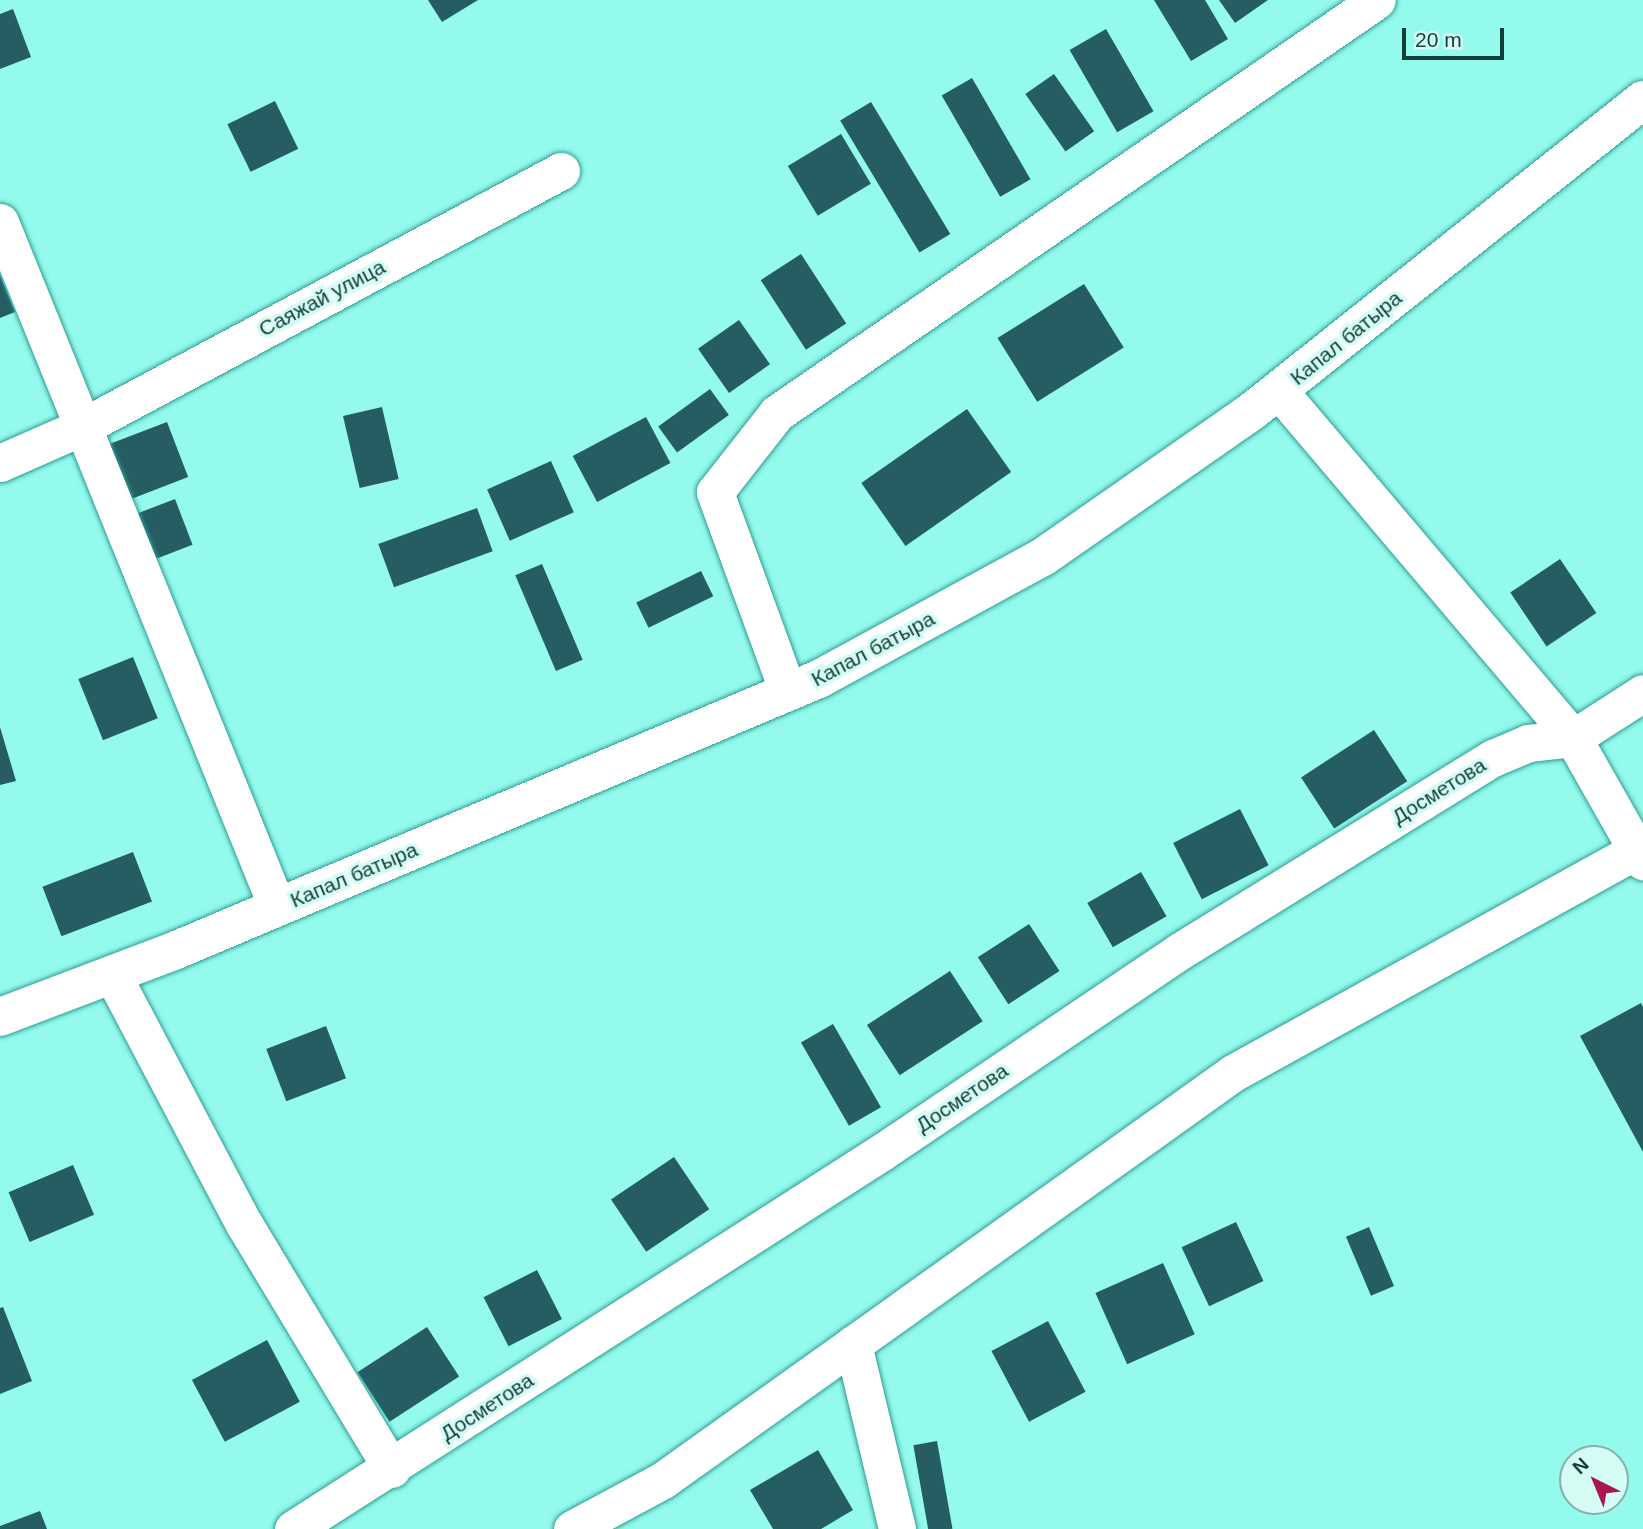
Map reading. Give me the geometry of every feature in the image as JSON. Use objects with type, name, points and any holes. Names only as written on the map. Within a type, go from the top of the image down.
[{"type":"main road","name":"Капал батыра","points":[[0,1017],[277,907],[789,692],[1043,557],[1279,391],[1643,100]]},
{"type":"street","points":[[789,692],[715,492],[777,413],[1377,0]]},
{"type":"street","name":"Саяжай улица","points":[[0,463],[84,426],[561,171]]},
{"type":"street","points":[[0,222],[277,907]]},
{"type":"street","points":[[572,1529],[663,1479],[1233,1073],[1640,855],[1573,738],[1279,391]]},
{"type":"street","name":"Досметова","points":[[293,1529],[392,1469],[882,1153],[1226,922],[1493,758],[1528,743],[1573,738],[1643,694]]},
{"type":"street","points":[[112,974],[244,1224],[392,1469]]},
{"type":"street","points":[[853,1344],[897,1529]]},
{"type":"building","points":[[428,0],[478,0],[442,22]]},
{"type":"building","points":[[1154,0],[1205,0],[1228,39],[1191,61]]},
{"type":"building","points":[[1219,0],[1268,0],[1235,23]]},
{"type":"building","points":[[13,9],[31,57],[0,69],[0,14]]},
{"type":"building","points":[[1106,29],[1154,111],[1117,132],[1070,50]]},
{"type":"building","points":[[1054,74],[1094,131],[1065,151],[1025,94]]},
{"type":"building","points":[[972,78],[1030,179],[1000,197],[942,96]]},
{"type":"building","points":[[275,101],[298,149],[251,172],[227,124]]},
{"type":"building","points":[[871,102],[950,234],[919,253],[840,121]]},
{"type":"building","points":[[841,134],[871,184],[818,216],[788,166]]},
{"type":"building","points":[[801,254],[846,324],[806,350],[761,280]]},
{"type":"building","points":[[0,275],[15,312],[0,318]]},
{"type":"building","points":[[1084,284],[1124,348],[1037,402],[997,338]]},
{"type":"building","points":[[739,320],[770,364],[729,393],[698,349]]},
{"type":"building","points":[[710,389],[729,415],[677,453],[658,427]]},
{"type":"building","points":[[382,407],[399,479],[360,488],[343,416]]},
{"type":"building","points":[[967,409],[1011,472],[905,546],[861,483]]},
{"type":"building","points":[[646,417],[670,463],[597,502],[573,456]]},
{"type":"building","points":[[167,422],[188,477],[129,500],[108,445]]},
{"type":"building","points":[[551,461],[574,512],[510,541],[487,489]]},
{"type":"building","points":[[175,499],[193,545],[148,562],[130,516]]},
{"type":"building","points":[[477,508],[493,551],[394,587],[378,544]]},
{"type":"building","points":[[1560,559],[1596,613],[1547,646],[1510,593]]},
{"type":"building","points":[[542,564],[583,660],[556,671],[515,575]]},
{"type":"building","points":[[701,571],[713,596],[649,628],[636,603]]},
{"type":"building","points":[[133,657],[158,718],[103,740],[78,679]]},
{"type":"building","points":[[0,727],[16,781],[0,785]]},
{"type":"building","points":[[1374,730],[1407,781],[1334,829],[1301,777]]},
{"type":"building","points":[[1240,809],[1269,865],[1202,899],[1173,843]]},
{"type":"building","points":[[133,852],[152,901],[61,936],[42,887]]},
{"type":"building","points":[[1141,872],[1166,916],[1113,947],[1087,903]]},
{"type":"building","points":[[1029,924],[1059,971],[1008,1004],[978,957]]},
{"type":"building","points":[[950,971],[983,1021],[900,1075],[867,1025]]},
{"type":"building","points":[[1641,1003],[1643,1007],[1643,1152],[1580,1036]]},
{"type":"building","points":[[833,1024],[881,1107],[849,1126],[801,1042]]},
{"type":"building","points":[[326,1026],[346,1078],[286,1101],[266,1049]]},
{"type":"building","points":[[674,1157],[709,1209],[646,1252],[611,1199]]},
{"type":"building","points":[[73,1165],[94,1215],[30,1242],[9,1192]]},
{"type":"building","points":[[1236,1222],[1263,1281],[1209,1306],[1182,1247]]},
{"type":"building","points":[[1369,1227],[1394,1286],[1371,1296],[1346,1237]]},
{"type":"building","points":[[1163,1263],[1195,1334],[1127,1364],[1095,1293]]},
{"type":"building","points":[[537,1270],[562,1319],[509,1346],[484,1297]]},
{"type":"building","points":[[3,1307],[32,1381],[0,1394],[0,1308]]},
{"type":"building","points":[[1048,1321],[1086,1392],[1029,1422],[991,1351]]},
{"type":"building","points":[[427,1327],[459,1376],[390,1422],[357,1372]]},
{"type":"building","points":[[267,1340],[300,1402],[225,1442],[192,1380]]},
{"type":"building","points":[[937,1441],[952,1529],[928,1529],[913,1445]]},
{"type":"building","points":[[818,1450],[853,1510],[821,1529],[773,1529],[750,1490]]},
{"type":"building","points":[[40,1511],[47,1529],[0,1529],[0,1526]]}]
